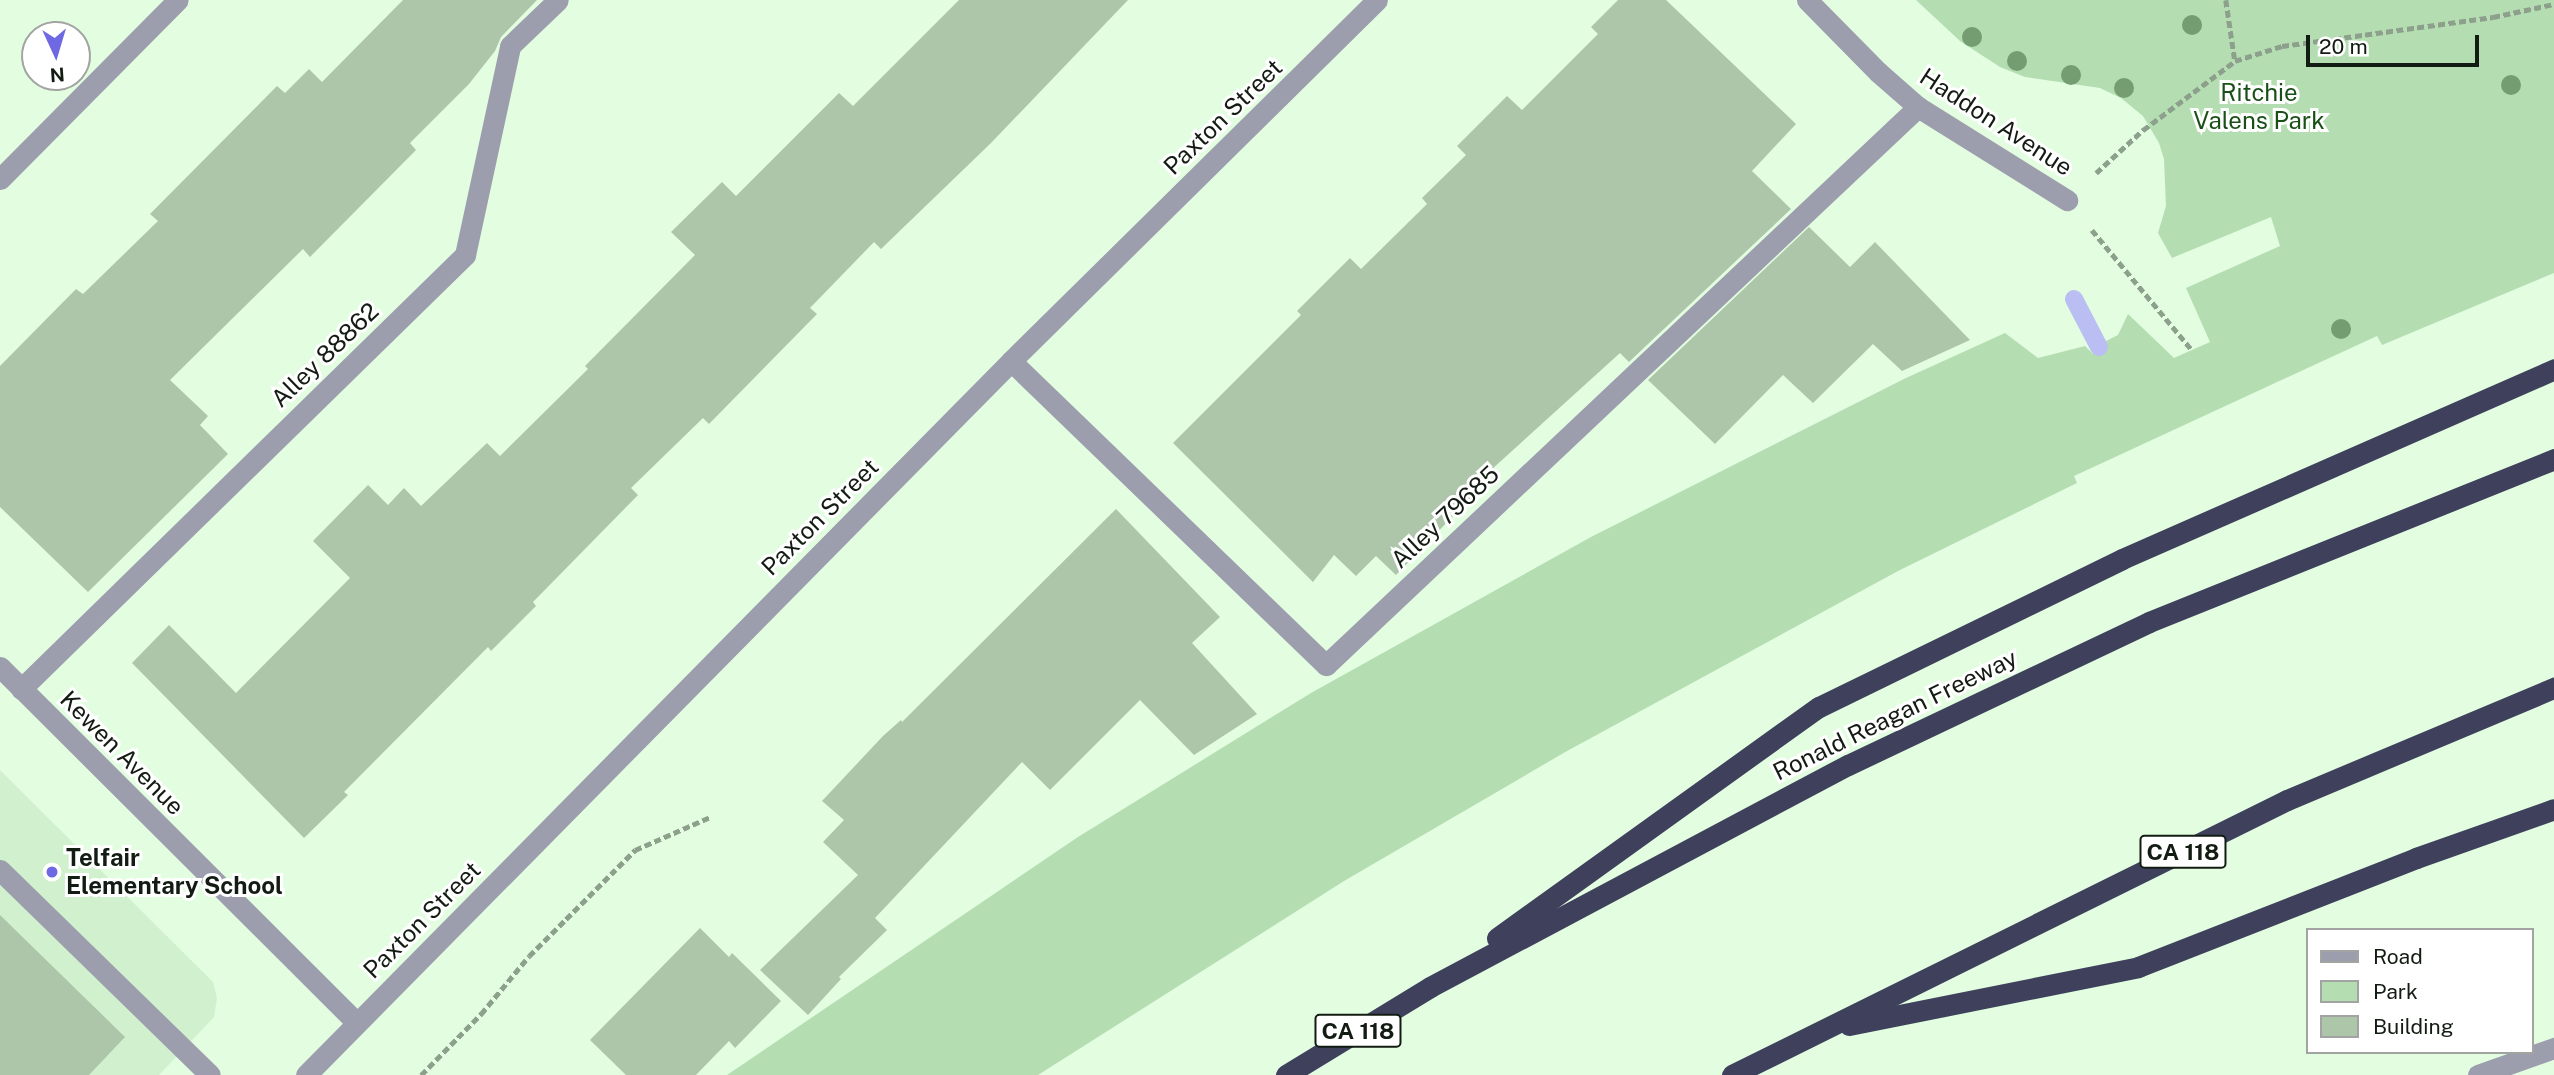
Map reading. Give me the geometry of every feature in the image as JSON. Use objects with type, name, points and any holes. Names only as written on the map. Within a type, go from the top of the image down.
[{"type":"highway","points":[[1430,987],[1819,707],[2122,559],[2554,369]]},
{"type":"highway","name":"Ronald Reagan Freeway","points":[[1286,1075],[1430,987],[1847,765],[2149,622],[2554,459]]},
{"type":"highway","name":"CA 118","points":[[1732,1075],[2287,800],[2554,688]]},
{"type":"highway","points":[[1819,1031],[2138,967],[2416,858],[2554,809]]},
{"type":"street","points":[[0,179],[178,0]]},
{"type":"street","name":"Alley 88862","points":[[21,689],[465,255],[510,46],[558,0]]},
{"type":"street","name":"Paxton Street","points":[[306,1075],[1011,361],[1377,0]]},
{"type":"street","name":"Haddon Avenue","points":[[1807,0],[1878,72],[1918,107],[2067,200]]},
{"type":"street","name":"Alley 79685","points":[[1011,361],[1326,665],[1918,107]]},
{"type":"street","name":"Kewen Avenue","points":[[0,667],[357,1023]]},
{"type":"street","points":[[0,870],[210,1075]]},
{"type":"street","points":[[2478,1075],[2554,1048]]},
{"type":"path","points":[[2225,0],[2235,61]]},
{"type":"path","points":[[2192,350],[2067,200],[2143,130],[2235,61],[2282,46],[2493,18],[2554,4]]},
{"type":"path","points":[[421,1075],[481,1014],[529,956],[635,850],[710,817]]},
{"type":"shaded area","name":"Telfair Elementary School","points":[[0,770],[213,982],[217,998],[214,1017],[159,1075],[0,1075]]},
{"type":"green space","name":"Ritchie Valens Park","points":[[1916,0],[2554,0],[2554,273],[2382,345],[2377,336],[2074,476],[2077,483],[1898,571],[1567,751],[1344,881],[1038,1075],[727,1075],[1078,837],[1311,693],[1591,537],[1906,378],[2005,333],[2038,358],[2085,346],[2093,354],[2106,341],[2118,335],[2128,314],[2174,358],[2210,342],[2186,288],[2280,246],[2271,217],[2172,258],[2158,233],[2166,206],[2164,159],[2159,143],[2143,116],[2121,98],[2100,88],[2025,77],[2000,67],[1960,41]]},
{"type":"building","points":[[403,0],[537,0],[501,37],[495,51],[469,84],[410,143],[416,150],[310,257],[303,249],[170,380],[208,416],[200,425],[228,454],[88,592],[0,507],[0,366],[76,289],[83,294],[158,221],[150,214],[277,86],[285,93],[309,69],[322,82]]},
{"type":"building","points":[[959,0],[1128,0],[991,143],[881,249],[874,242],[810,308],[817,314],[709,424],[703,418],[631,488],[638,495],[533,602],[536,606],[491,651],[488,647],[344,792],[348,795],[304,838],[132,663],[169,625],[236,693],[350,578],[313,541],[368,485],[388,505],[404,488],[421,506],[487,443],[500,456],[588,369],[585,366],[695,255],[671,232],[722,182],[736,196],[839,93],[853,106]]},
{"type":"building","points":[[1618,0],[1666,0],[1796,124],[1752,171],[1791,209],[1629,362],[1620,353],[1480,480],[1484,484],[1396,575],[1376,556],[1356,576],[1334,555],[1313,582],[1173,443],[1301,315],[1297,311],[1350,258],[1361,269],[1427,204],[1422,198],[1466,155],[1457,146],[1507,96],[1522,110],[1598,34],[1591,27]]},
{"type":"building","points":[[1809,227],[1850,267],[1875,242],[1970,340],[1902,371],[1873,344],[1813,403],[1783,375],[1715,444],[1648,380]]},
{"type":"building","points":[[1116,509],[1220,617],[1192,643],[1257,714],[1194,755],[1140,700],[1050,790],[1022,762],[875,918],[887,930],[839,977],[841,979],[808,1015],[760,970],[858,875],[823,842],[844,820],[822,801],[883,736],[901,720],[902,722]]},
{"type":"building","points":[[0,915],[125,1037],[89,1075],[0,1075]]},
{"type":"building","points":[[700,928],[729,957],[732,953],[781,1001],[735,1048],[729,1041],[696,1075],[626,1075],[590,1040]]},
{"type":"waterway","points":[[2074,299],[2099,347]]},
{"type":"place","name":"Telfair Elementary School","points":[[52,872]]}]
